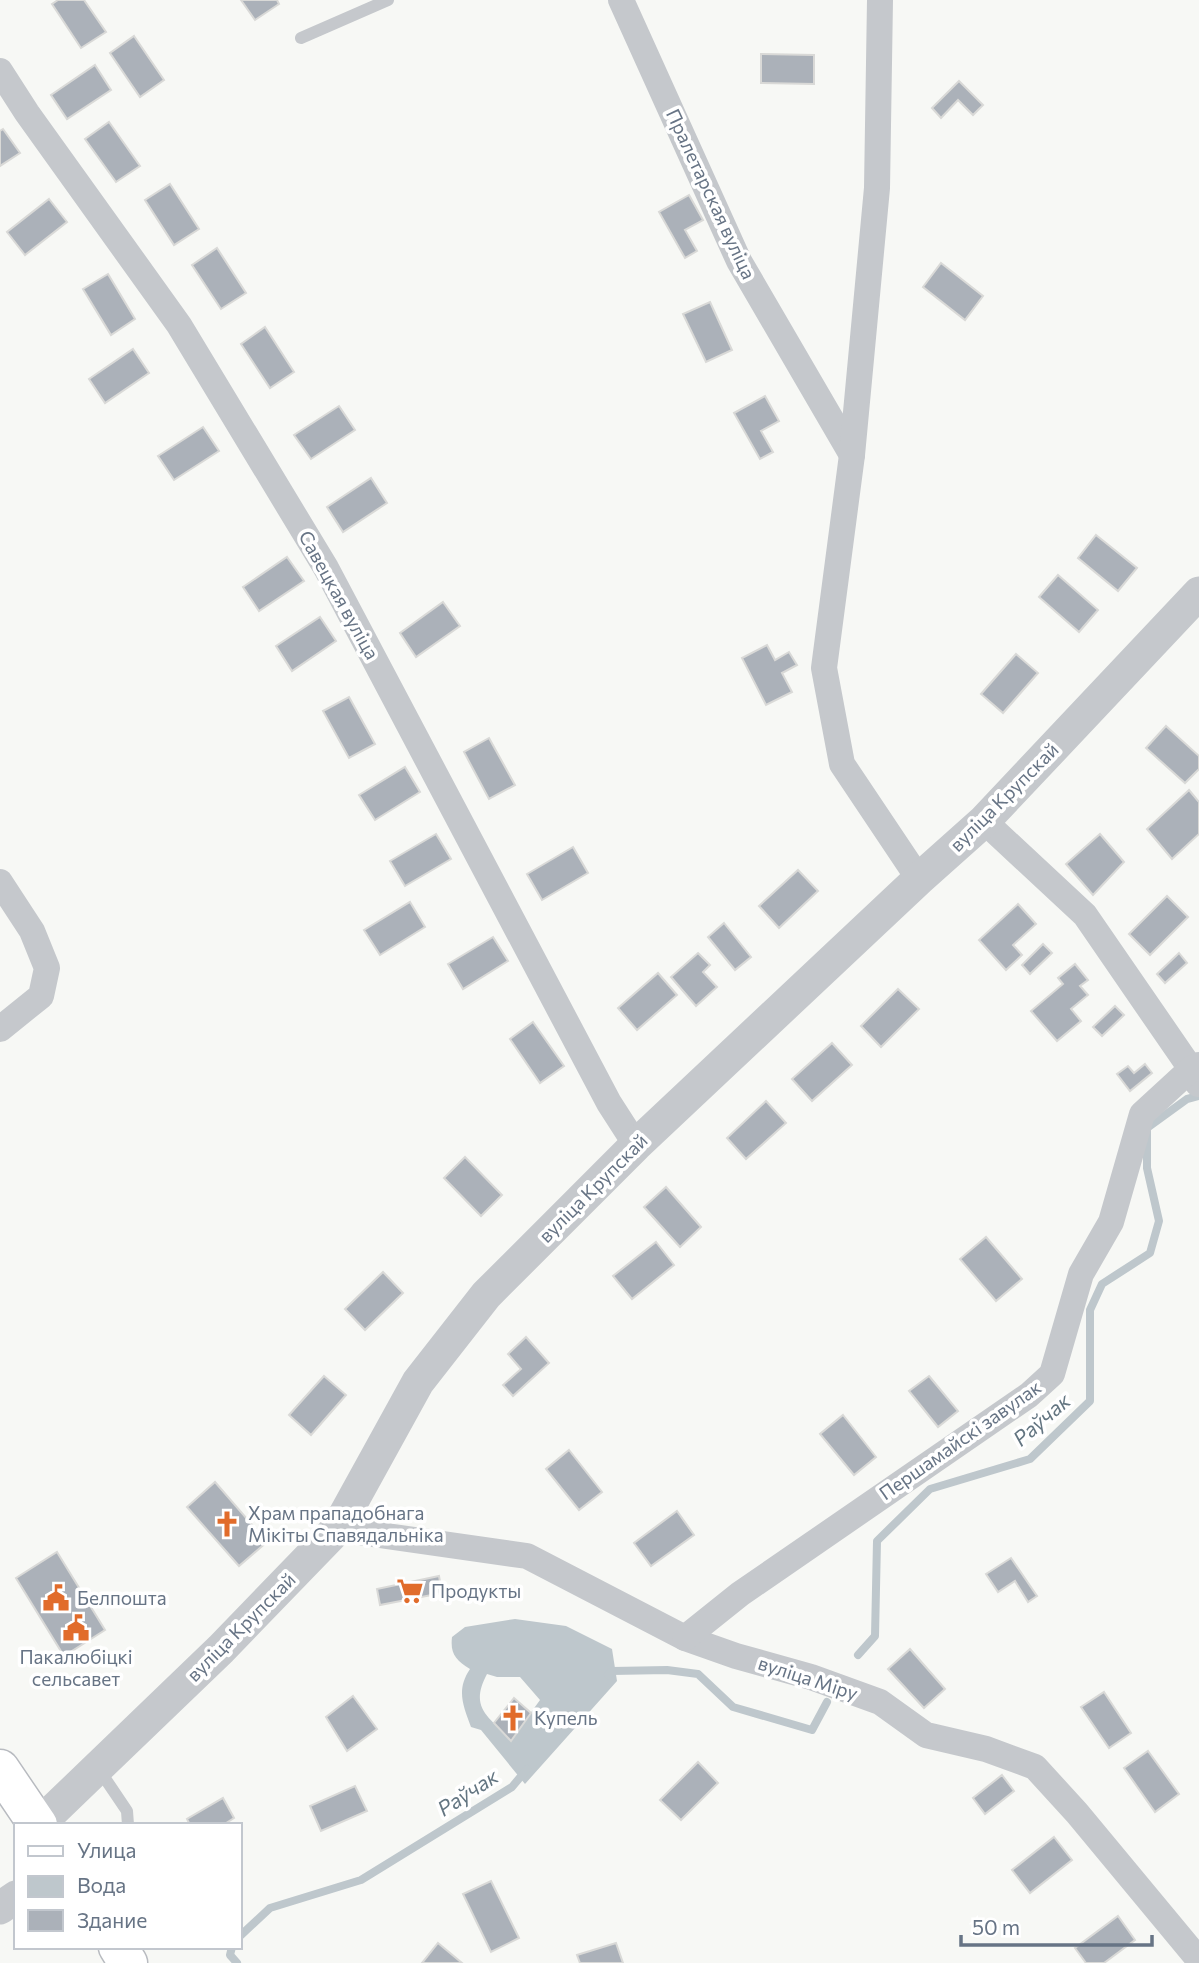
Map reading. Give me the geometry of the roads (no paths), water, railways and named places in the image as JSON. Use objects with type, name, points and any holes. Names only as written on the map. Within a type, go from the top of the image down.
[{"type":"main road","points":[[0,1769],[37,1823]]},
{"type":"street","name":"Пралетарская вуліца","points":[[621,0],[739,261],[852,455]]},
{"type":"street","points":[[880,0],[877,188],[852,455],[824,668],[842,764],[919,879]]},
{"type":"street","name":"Савецкая вуліца","points":[[0,71],[35,125],[179,325],[326,568],[609,1103],[636,1145]]},
{"type":"street","name":"вуліца Крупскай","points":[[40,1823],[221,1649],[337,1529],[418,1382],[486,1295],[636,1145],[984,821],[1199,593]]},
{"type":"street","points":[[984,821],[1085,915],[1197,1076]]},
{"type":"street","points":[[0,882],[32,931],[47,968],[41,996],[0,1029]]},
{"type":"street","name":"Першамайскі завулак","points":[[685,1638],[751,1586],[1029,1395],[1052,1374],[1081,1274],[1111,1222],[1142,1114],[1197,1076]]},
{"type":"street","name":"вуліца Міру","points":[[337,1529],[527,1556],[685,1638],[736,1656],[811,1677],[880,1702],[926,1735],[986,1749],[1035,1767],[1077,1813],[1199,1960]]},
{"type":"lane","points":[[302,37],[388,0]]},
{"type":"lane","points":[[98,1767],[127,1811],[128,1823]]},
{"type":"water","points":[[515,1619],[566,1626],[612,1649],[617,1681],[525,1784],[481,1730],[471,1727],[463,1705],[462,1691],[470,1669],[455,1656],[452,1648],[452,1637],[465,1627]],"holes":[[[487,1674],[520,1677],[540,1700],[511,1740],[489,1718],[481,1703],[480,1695]]]},
{"type":"waterway","name":"Раўчак","points":[[858,1655],[875,1636],[877,1541],[930,1489],[1030,1459],[1090,1401],[1090,1310],[1102,1284],[1150,1253],[1159,1221],[1147,1168],[1147,1128],[1187,1099],[1199,1096]]},
{"type":"waterway","name":"Раўчак","points":[[608,1675],[612,1671],[667,1670],[698,1674],[733,1707],[812,1730],[827,1702]]},
{"type":"waterway","name":"Раўчак","points":[[242,1934],[270,1908],[361,1880],[512,1787],[527,1769]]},
{"type":"waterway","name":"Раўчак","points":[[232,1949],[230,1955],[237,1963]]},
{"type":"place","name":"Храм прападобнага Мікіты Спавядальніка","points":[[227,1524]]},
{"type":"place","name":"Продукты","points":[[410,1591]]},
{"type":"place","name":"Белпошта","points":[[56,1598]]},
{"type":"place","name":"Пакалюбіцкі сельсавет","points":[[76,1628]]},
{"type":"place","name":"Купель","points":[[513,1718]]}]
